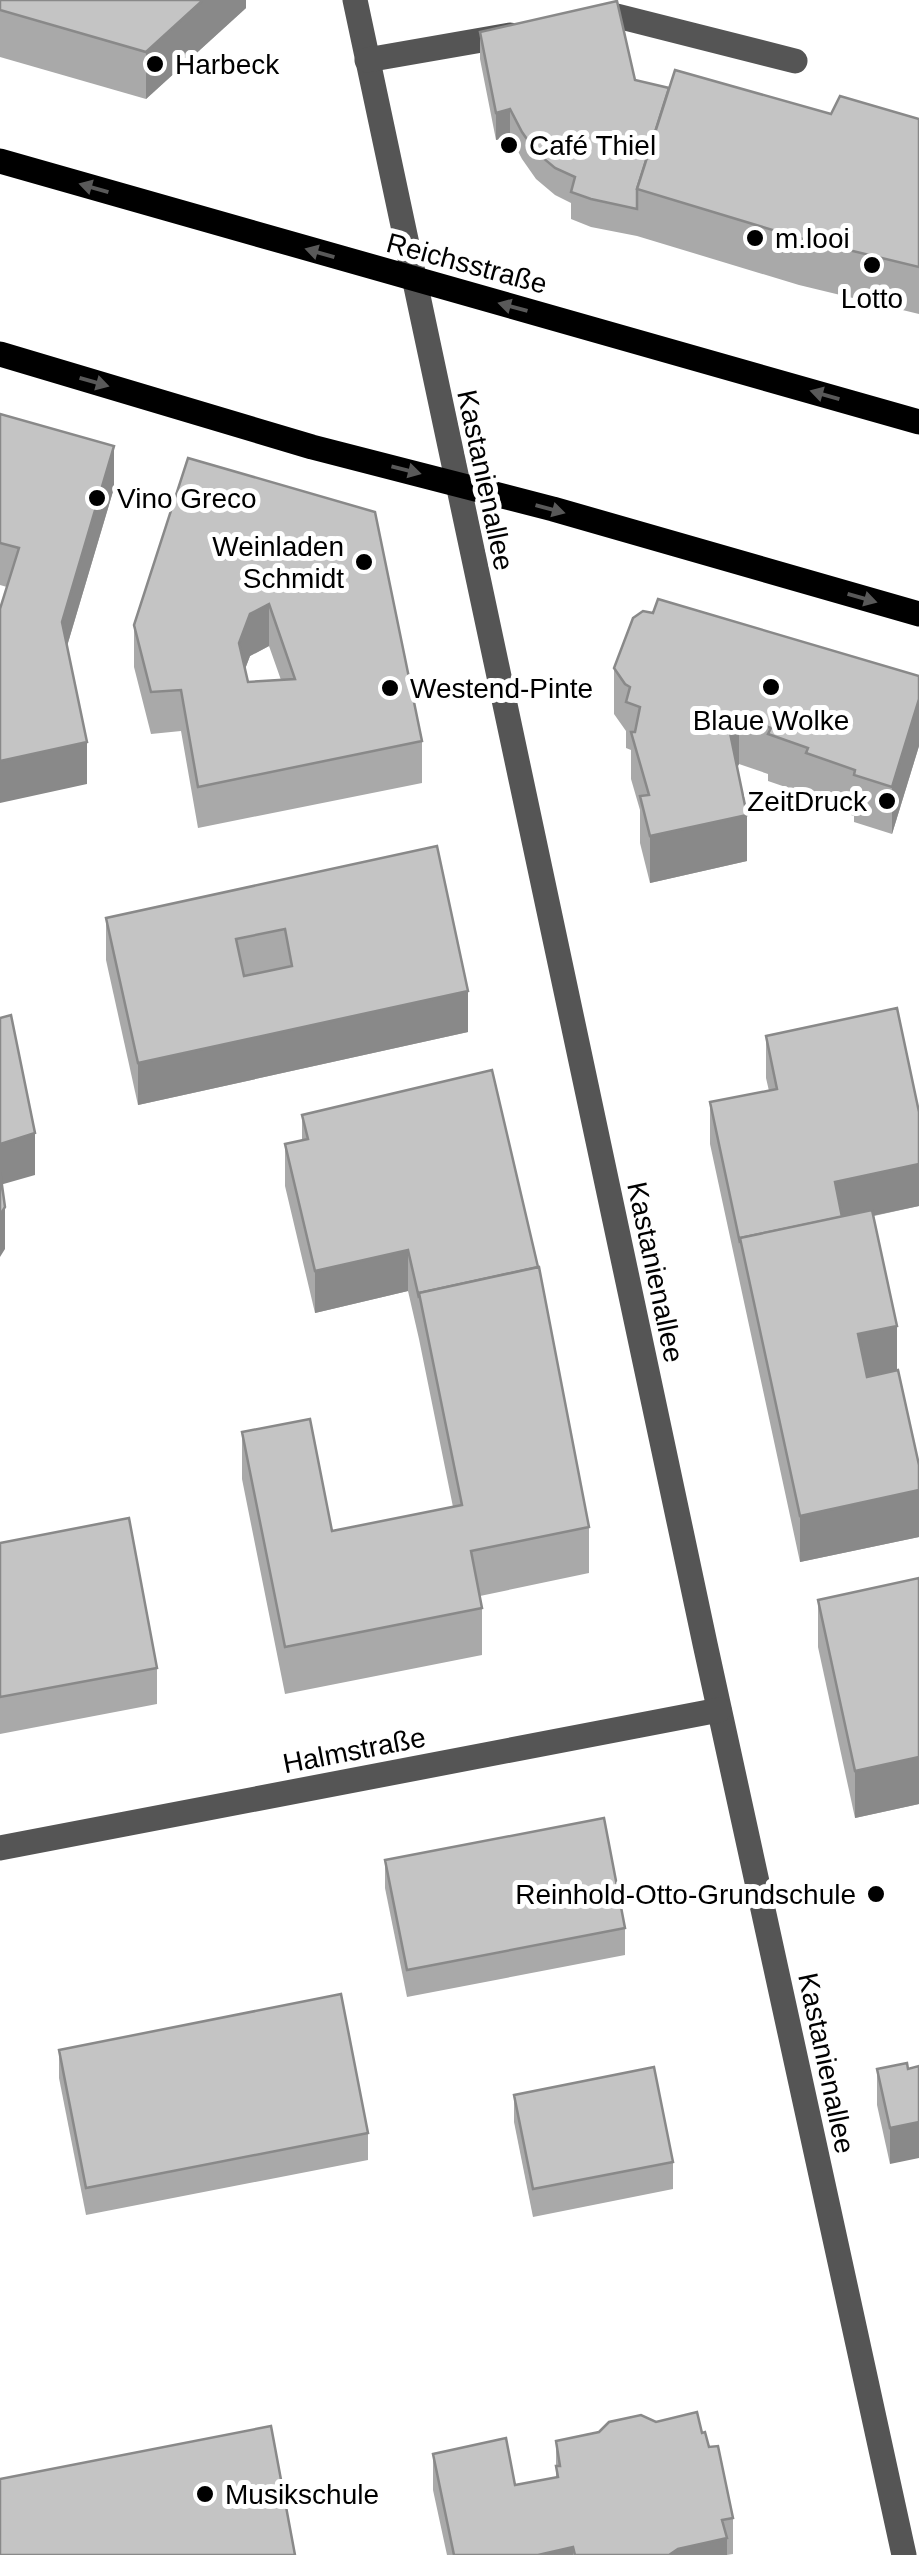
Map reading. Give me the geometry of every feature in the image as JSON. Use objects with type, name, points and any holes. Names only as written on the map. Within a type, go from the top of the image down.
[{"type":"main road","name":"Reichsstraße","points":[[0,161],[919,422]]},
{"type":"main road","points":[[0,354],[312,446],[919,614]]},
{"type":"street","name":"Kastanienallee","points":[[355,0],[719,1710],[904,2555]]},
{"type":"street","points":[[562,26],[617,16],[795,61]]},
{"type":"street","points":[[368,60],[526,32]]},
{"type":"street","name":"Halmstraße","points":[[0,1848],[719,1710]]},
{"type":"building","points":[[0,0],[203,0],[146,52],[0,10]]},
{"type":"building","points":[[617,1],[635,80],[669,88],[637,189],[637,209],[571,192],[575,177],[555,168],[536,152],[510,109],[496,113],[480,32]]},
{"type":"building","points":[[675,70],[831,114],[840,96],[919,119],[919,267],[799,238],[637,189]]},
{"type":"building","points":[[0,414],[114,446],[62,622],[87,742],[0,761],[0,609],[19,548],[0,543]]},
{"type":"building","points":[[188,458],[375,512],[422,741],[198,787],[181,690],[151,692],[134,625]],"holes":[[[269,604],[295,679],[248,682],[239,643],[250,614]]]},
{"type":"building","points":[[658,599],[919,676],[919,699],[892,787],[854,775],[855,770],[806,753],[808,748],[768,734],[771,728],[739,717],[730,733],[747,815],[650,836],[640,796],[649,795],[631,732],[635,732],[640,707],[626,702],[630,687],[614,668],[633,618],[643,611],[653,613]]},
{"type":"building","points":[[437,846],[468,991],[138,1063],[106,918]],"holes":[[[285,929],[292,966],[244,976],[236,939]]]},
{"type":"building","points":[[897,1008],[919,1112],[919,1164],[835,1182],[842,1217],[740,1238],[740,1243],[710,1102],[777,1089],[766,1036]]},
{"type":"building","points":[[11,1015],[35,1133],[0,1144],[0,1018]]},
{"type":"building","points":[[492,1070],[538,1267],[419,1293],[419,1298],[408,1250],[315,1271],[285,1144],[308,1139],[302,1115]]},
{"type":"building","points":[[0,1171],[5,1207],[0,1215]]},
{"type":"building","points":[[872,1210],[897,1326],[858,1334],[867,1377],[898,1370],[919,1465],[919,1490],[800,1516],[740,1238]]},
{"type":"building","points":[[539,1267],[589,1527],[471,1551],[482,1608],[285,1647],[242,1432],[310,1419],[332,1531],[462,1505],[419,1293]]},
{"type":"building","points":[[129,1518],[157,1668],[0,1697],[0,1543]]},
{"type":"building","points":[[919,1578],[919,1757],[855,1771],[818,1600]]},
{"type":"building","points":[[604,1818],[625,1928],[407,1970],[385,1860]]},
{"type":"building","points":[[341,1994],[368,2133],[86,2188],[59,2050]]},
{"type":"building","points":[[907,2063],[908,2069],[919,2066],[919,2122],[890,2128],[877,2069]]},
{"type":"building","points":[[654,2067],[673,2162],[533,2189],[514,2095]]},
{"type":"building","points":[[697,2412],[709,2447],[718,2446],[733,2518],[722,2520],[727,2538],[678,2549],[669,2555],[575,2555],[573,2547],[538,2555],[454,2555],[433,2454],[506,2438],[515,2485],[558,2477],[556,2441],[599,2432],[609,2422],[641,2415],[656,2422]]},
{"type":"building","points":[[271,2426],[295,2555],[0,2555],[0,2479]]},
{"type":"place","name":"Harbeck","points":[[155,64]]},
{"type":"place","name":"Café Thiel","points":[[509,145]]},
{"type":"place","name":"m.looi","points":[[755,238]]},
{"type":"place","name":"Lotto","points":[[872,265]]},
{"type":"place","name":"Vino Greco","points":[[97,498]]},
{"type":"place","name":"Weinladen Schmidt","points":[[364,562]]},
{"type":"place","name":"Blaue Wolke","points":[[771,687]]},
{"type":"place","name":"Westend-Pinte","points":[[390,688]]},
{"type":"place","name":"ZeitDruck","points":[[887,801]]},
{"type":"place","name":"Reinhold-Otto-Grundschule","points":[[876,1894]]},
{"type":"place","name":"Musikschule","points":[[205,2494]]}]
